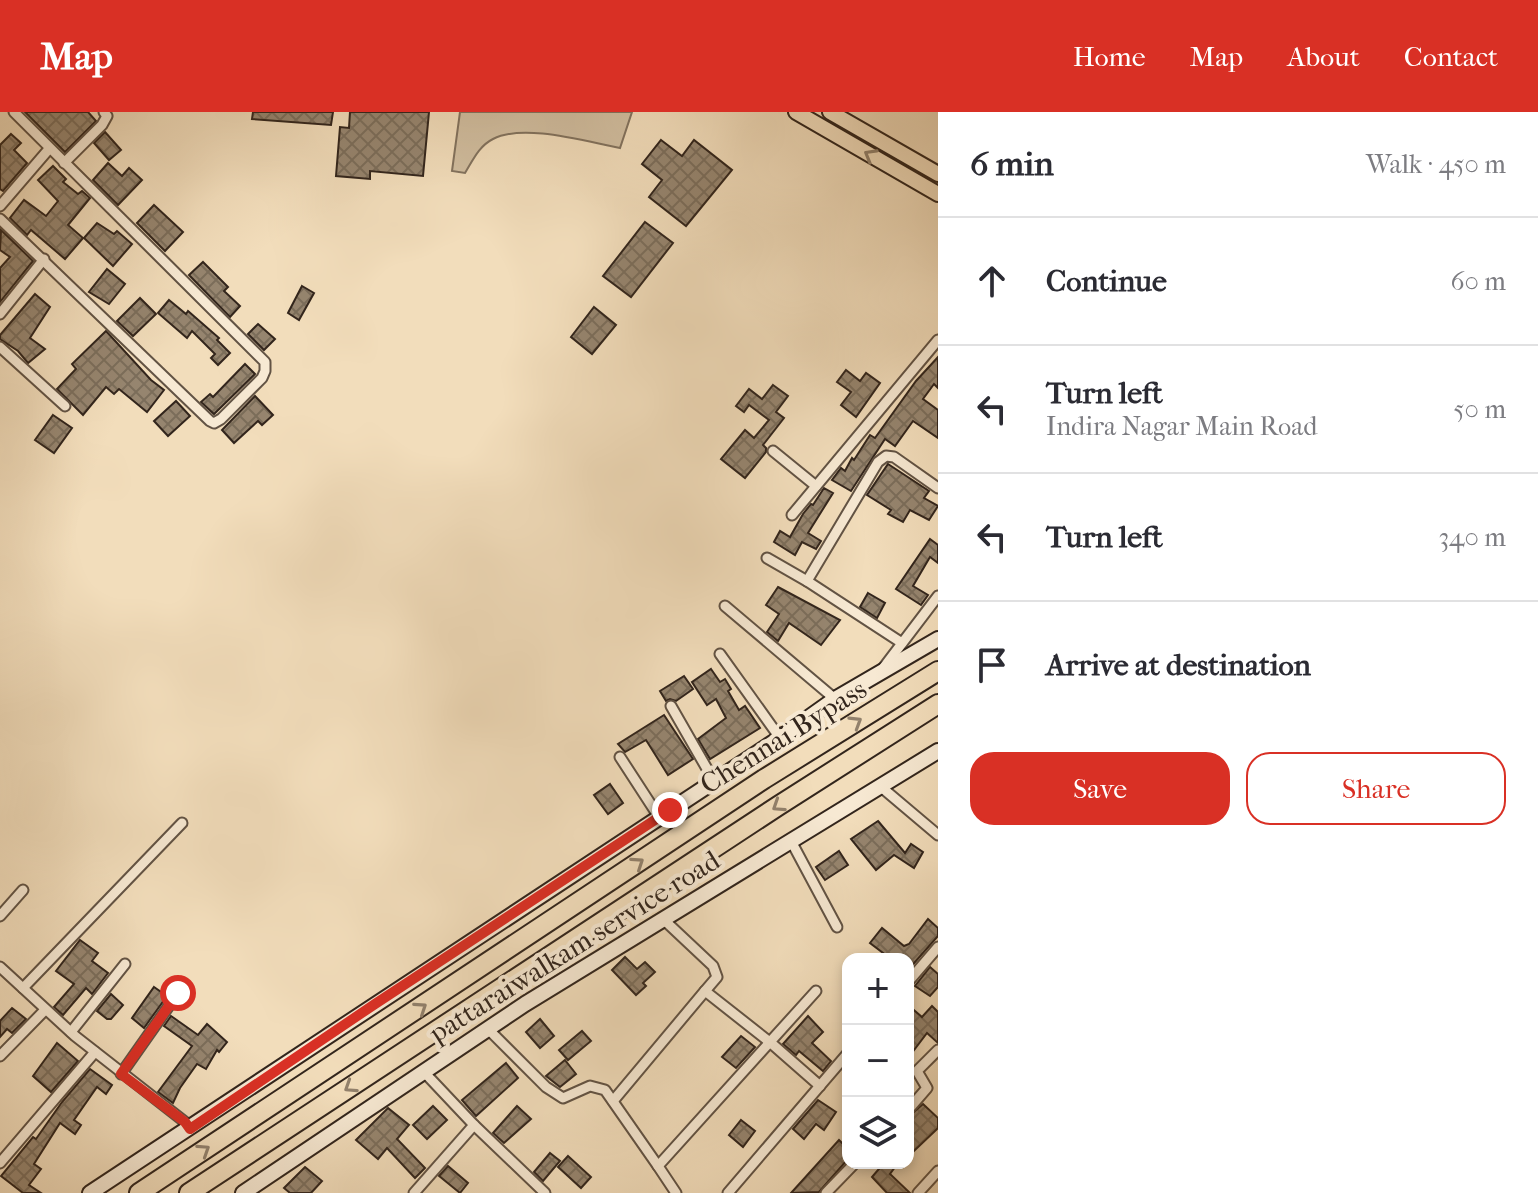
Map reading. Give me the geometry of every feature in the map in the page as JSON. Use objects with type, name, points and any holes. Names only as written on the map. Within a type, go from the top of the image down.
[{"type":"highway","name":"Chennai Bypass","points":[[139,1193],[764,779],[938,671]]},
{"type":"highway","name":"Chennai Bypass","points":[[189,1193],[765,814],[938,704]]},
{"type":"main road","points":[[796,112],[938,194]]},
{"type":"main road","points":[[830,112],[938,174]]},
{"type":"street","points":[[0,219],[210,421],[214,423],[221,419],[265,371],[265,362],[14,112]]},
{"type":"street","points":[[64,163],[102,125],[107,116],[104,112]]},
{"type":"street","points":[[0,206],[49,149]]},
{"type":"street","points":[[0,314],[44,259]]},
{"type":"street","points":[[792,515],[938,340]]},
{"type":"street","points":[[0,347],[65,406]]},
{"type":"street","points":[[773,451],[816,486]]},
{"type":"street","points":[[807,581],[878,462],[886,456],[894,457],[938,488]]},
{"type":"street","points":[[767,558],[902,643]]},
{"type":"street","points":[[880,672],[938,596]]},
{"type":"street","points":[[725,606],[835,699]]},
{"type":"street","points":[[90,1193],[835,699],[938,639]]},
{"type":"street","points":[[720,654],[780,738]]},
{"type":"street","points":[[671,706],[714,781]]},
{"type":"street","name":"pattaraiwalkam service road","points":[[244,1193],[488,1029],[880,786],[935,756]]},
{"type":"street","points":[[620,757],[659,817]]},
{"type":"street","points":[[880,786],[938,835]]},
{"type":"street","points":[[23,988],[182,823]]},
{"type":"street","points":[[791,841],[837,927]]},
{"type":"street","points":[[0,916],[23,890]]},
{"type":"street","points":[[613,1101],[717,977],[713,966],[663,919]]},
{"type":"street","points":[[914,976],[936,952]]},
{"type":"street","points":[[71,1032],[125,964]]},
{"type":"street","points":[[0,967],[45,1010],[190,1129]]},
{"type":"street","points":[[705,991],[820,1086]]},
{"type":"street","points":[[658,1166],[816,991]]},
{"type":"street","points":[[121,1074],[178,993]]},
{"type":"street","points":[[0,1056],[45,1010]]},
{"type":"street","points":[[488,1029],[546,1087],[563,1098],[590,1086],[605,1090],[676,1193]]},
{"type":"street","points":[[914,1103],[927,1088],[917,1071],[938,1050]]},
{"type":"street","points":[[0,1163],[95,1052]]},
{"type":"street","points":[[728,1193],[842,1060]]},
{"type":"street","points":[[424,1072],[545,1193]]},
{"type":"street","points":[[414,1193],[474,1125]]},
{"type":"street","points":[[826,1193],[849,1169]]},
{"type":"street","points":[[918,1193],[938,1171]]},
{"type":"shaded area","points":[[460,112],[632,112],[620,148],[556,135],[506,135],[484,145],[465,173],[452,171]]},
{"type":"building","points":[[25,112],[88,112],[96,121],[65,152]]},
{"type":"building","points":[[253,112],[333,112],[331,125],[252,119]]},
{"type":"building","points":[[350,112],[429,112],[423,176],[370,171],[370,179],[336,176],[340,127],[349,128]]},
{"type":"building","points":[[105,132],[121,150],[109,160],[94,143]]},
{"type":"building","points":[[11,134],[21,143],[14,150],[27,163],[3,191],[0,189],[0,145]]},
{"type":"building","points":[[661,140],[682,156],[694,140],[732,170],[686,226],[649,197],[662,180],[642,164]]},
{"type":"building","points":[[108,163],[122,176],[129,168],[142,180],[118,205],[93,180]]},
{"type":"building","points":[[53,166],[66,179],[63,182],[78,194],[82,191],[90,198],[68,225],[83,238],[65,259],[31,230],[27,235],[10,218],[24,200],[46,216],[58,201],[38,180]]},
{"type":"building","points":[[154,205],[183,232],[165,251],[137,223]]},
{"type":"building","points":[[645,222],[673,243],[631,297],[603,276]]},
{"type":"building","points":[[97,223],[114,234],[117,231],[132,244],[113,266],[84,238]]},
{"type":"building","points":[[1,230],[33,261],[0,302],[0,268],[10,257],[0,250]]},
{"type":"building","points":[[203,262],[228,287],[224,291],[240,306],[230,317],[189,275]]},
{"type":"building","points":[[107,269],[125,284],[109,304],[89,292]]},
{"type":"building","points":[[302,286],[314,293],[299,320],[288,313]]},
{"type":"building","points":[[35,294],[50,307],[30,338],[45,349],[28,363],[18,351],[0,339],[0,335]]},
{"type":"building","points":[[140,298],[156,314],[133,336],[117,321]]},
{"type":"building","points":[[169,300],[186,314],[188,311],[219,338],[217,340],[230,353],[218,365],[211,358],[215,354],[192,331],[187,338],[158,313]]},
{"type":"building","points":[[594,307],[616,325],[592,354],[571,337]]},
{"type":"building","points":[[258,324],[275,339],[264,350],[248,334]]},
{"type":"building","points":[[106,331],[164,390],[147,412],[119,389],[114,394],[106,387],[83,415],[57,389],[76,369],[72,364]]},
{"type":"building","points":[[938,357],[938,388],[934,384],[923,399],[938,410],[938,438],[913,421],[895,446],[885,439],[851,491],[832,480],[841,468],[845,471],[870,435],[875,438],[916,381]]},
{"type":"building","points":[[245,364],[255,374],[214,414],[201,402],[210,394],[213,397]]},
{"type":"building","points":[[846,370],[860,381],[866,373],[880,383],[856,417],[841,405],[851,392],[837,382]]},
{"type":"building","points":[[773,385],[788,396],[776,412],[784,418],[763,445],[766,452],[745,478],[721,459],[745,430],[754,438],[769,420],[749,405],[744,412],[736,406],[749,389],[762,399]]},
{"type":"building","points":[[255,396],[273,415],[262,425],[258,421],[234,443],[222,430]]},
{"type":"building","points":[[176,401],[190,416],[168,436],[154,421]]},
{"type":"building","points":[[53,415],[72,428],[54,453],[35,440]]},
{"type":"building","points":[[888,464],[929,491],[924,498],[938,506],[929,520],[910,510],[903,522],[888,514],[891,510],[867,495]]},
{"type":"building","points":[[824,488],[833,493],[808,533],[821,541],[816,549],[802,542],[795,555],[774,542],[780,531],[790,537],[803,514]]},
{"type":"building","points":[[930,539],[938,545],[938,563],[930,557],[913,586],[928,595],[921,605],[896,589]]},
{"type":"building","points":[[778,587],[840,620],[821,645],[789,623],[778,641],[767,632],[779,614],[766,605]]},
{"type":"building","points":[[868,593],[885,603],[877,618],[860,607]]},
{"type":"building","points":[[711,669],[720,682],[725,679],[739,710],[745,706],[760,728],[710,759],[698,739],[726,718],[716,699],[707,705],[692,682]]},
{"type":"building","points":[[684,676],[693,689],[676,701],[666,701],[660,691]]},
{"type":"building","points":[[664,715],[693,759],[668,775],[646,740],[625,752],[618,744]]},
{"type":"building","points":[[610,784],[623,803],[608,814],[594,795]]},
{"type":"building","points":[[878,821],[905,853],[911,844],[923,852],[914,868],[894,855],[876,870],[851,839]]},
{"type":"building","points":[[839,851],[848,865],[825,880],[816,867]]},
{"type":"building","points":[[928,919],[938,928],[938,936],[914,963],[914,953],[883,953],[870,943],[882,928],[904,946],[909,944]]},
{"type":"building","points":[[80,940],[98,953],[92,961],[108,973],[92,994],[86,988],[63,1015],[54,1007],[74,984],[56,971]]},
{"type":"building","points":[[625,957],[637,969],[645,962],[655,972],[636,995],[612,970]]},
{"type":"building","points":[[930,967],[938,974],[938,987],[930,996],[915,986]]},
{"type":"building","points":[[154,987],[167,996],[144,1028],[132,1018]]},
{"type":"building","points":[[111,994],[123,1005],[111,1019],[107,1019],[97,1011]]},
{"type":"building","points":[[932,1006],[938,1012],[938,1043],[927,1033],[914,1050],[914,1010],[922,1017]]},
{"type":"building","points":[[12,1008],[26,1019],[12,1033],[7,1029],[0,1037],[0,1021]]},
{"type":"building","points":[[171,1016],[198,1035],[207,1024],[227,1042],[219,1052],[217,1050],[206,1069],[197,1064],[173,1103],[158,1092],[192,1046],[164,1026]]},
{"type":"building","points":[[808,1016],[823,1032],[812,1043],[831,1061],[823,1071],[799,1051],[796,1055],[783,1044]]},
{"type":"building","points":[[540,1019],[554,1036],[540,1048],[526,1032]]},
{"type":"building","points":[[582,1031],[591,1041],[568,1060],[559,1050]]},
{"type":"building","points":[[741,1036],[755,1047],[736,1068],[722,1057]]},
{"type":"building","points":[[57,1043],[78,1061],[51,1092],[33,1076]]},
{"type":"building","points":[[565,1060],[576,1074],[560,1087],[546,1076]]},
{"type":"building","points":[[506,1063],[518,1078],[476,1116],[462,1100]]},
{"type":"building","points":[[90,1069],[112,1085],[106,1094],[97,1087],[74,1120],[81,1125],[75,1134],[60,1123],[34,1164],[41,1169],[29,1185],[41,1193],[23,1193],[1,1176],[33,1137],[36,1139]]},
{"type":"building","points":[[818,1100],[836,1112],[824,1130],[816,1124],[804,1139],[793,1129]]},
{"type":"building","points":[[923,1104],[938,1118],[938,1128],[914,1151],[914,1112]]},
{"type":"building","points":[[433,1106],[447,1120],[427,1139],[413,1125]]},
{"type":"building","points":[[517,1106],[531,1119],[504,1143],[493,1133]]},
{"type":"building","points":[[388,1108],[409,1125],[397,1139],[425,1168],[415,1178],[387,1148],[378,1159],[356,1140]]},
{"type":"building","points":[[741,1120],[755,1131],[743,1147],[729,1135]]},
{"type":"building","points":[[839,1140],[842,1143],[842,1166],[819,1192],[791,1193]]},
{"type":"building","points":[[550,1153],[560,1161],[543,1181],[534,1172]]},
{"type":"building","points":[[568,1156],[591,1177],[581,1188],[558,1167]]},
{"type":"building","points":[[448,1166],[468,1183],[460,1193],[439,1176]]},
{"type":"building","points":[[305,1167],[322,1181],[311,1193],[290,1193],[284,1188]]},
{"type":"building","points":[[879,1169],[894,1169],[890,1174],[910,1193],[887,1193],[872,1177]]},
{"type":"route","points":[[178,993],[121,1074],[190,1129],[670,810]]}]
